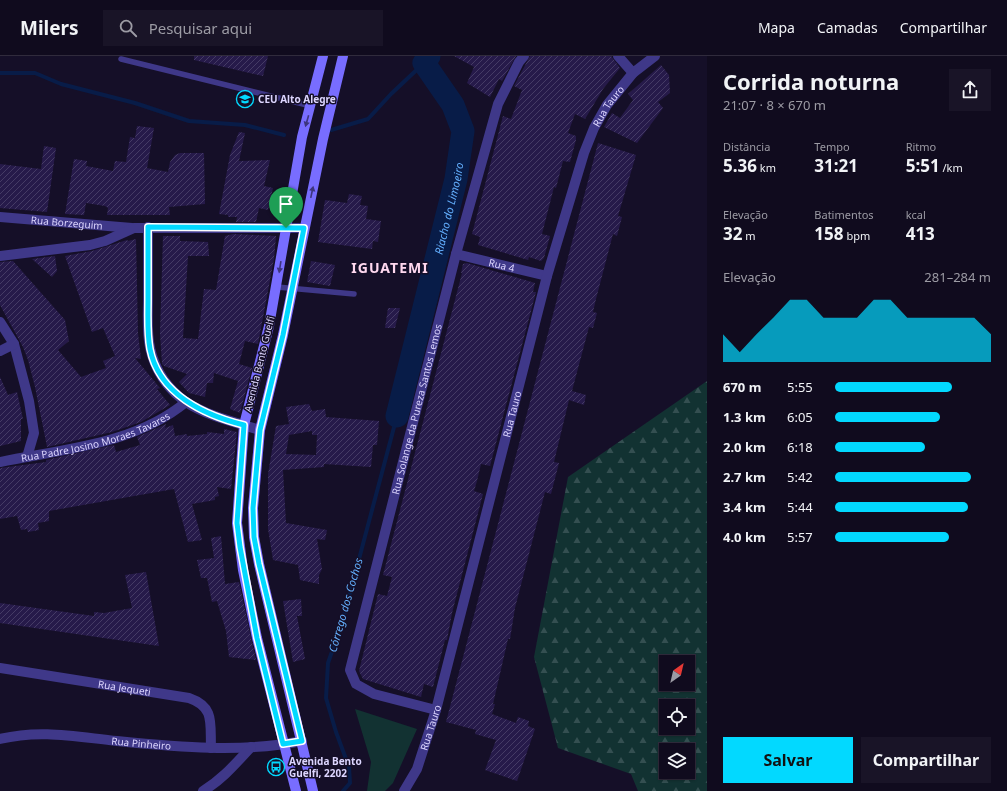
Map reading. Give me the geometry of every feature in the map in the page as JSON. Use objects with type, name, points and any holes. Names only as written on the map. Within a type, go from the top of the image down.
[{"type":"main road","name":"Avenida Bento Guelfi","points":[[296,791],[257,638],[237,523],[244,425],[269,326],[302,137],[323,56]]},
{"type":"main road","name":"Avenida Bento Guelfi","points":[[313,791],[308,765],[274,629],[254,537],[253,508],[260,430],[293,289],[323,139],[343,56]]},
{"type":"street","name":"Rua Solange da Pureza Santos Lemos","points":[[436,710],[374,694],[356,684],[350,670],[456,254],[498,104],[519,62],[524,56]]},
{"type":"street","points":[[618,56],[633,73]]},
{"type":"street","name":"Rua Tauro","points":[[404,791],[417,769],[436,710],[547,276],[584,152],[594,128],[607,105],[633,73],[655,56]]},
{"type":"street","name":"Rua Borzeguim","points":[[0,217],[134,228]]},
{"type":"street","points":[[148,227],[148,326],[150,349],[154,362],[173,391],[186,402],[226,420],[260,430]]},
{"type":"street","points":[[0,256],[90,246],[134,228],[304,228]]},
{"type":"street","name":"Rua 4","points":[[456,254],[547,276]]},
{"type":"street","points":[[0,322],[14,344],[22,370],[33,421],[34,433],[28,457]]},
{"type":"street","points":[[0,351],[14,344]]},
{"type":"street","name":"Rua Padre Josino Moraes Tavares","points":[[0,462],[77,449],[106,441],[172,414],[186,402]]},
{"type":"street","name":"Rua Jequeti","points":[[0,668],[189,698],[200,702],[207,711],[211,748]]},
{"type":"street","name":"Rua Pinheiro","points":[[0,739],[33,733],[211,748],[250,747],[302,741]]},
{"type":"street","points":[[203,791],[215,784],[228,772],[250,747]]},
{"type":"lane","points":[[122,59],[311,107]]},
{"type":"lane","points":[[277,287],[354,294]]},
{"type":"green space","points":[[707,381],[707,791],[638,791],[631,774],[558,748],[534,657],[568,477]]},
{"type":"green space","points":[[355,709],[417,729],[393,783],[385,791],[367,791],[371,762]]},
{"type":"building","points":[[194,56],[268,56],[263,76],[194,60]]},
{"type":"building","points":[[454,56],[516,56],[502,81],[499,79],[490,97],[467,83],[474,67]]},
{"type":"building","points":[[530,56],[611,56],[620,68],[603,89],[585,119],[575,114],[568,133],[576,136],[576,140],[570,162],[563,161],[556,188],[554,187],[542,234],[550,236],[544,258],[541,261],[529,257],[528,260],[478,245],[480,237],[472,234],[503,116],[511,119],[522,90],[514,86]]},
{"type":"building","points":[[661,65],[669,75],[670,93],[658,102],[663,108],[637,143],[604,127],[612,113],[620,118],[633,100],[628,94]]},
{"type":"building","points":[[137,126],[154,128],[147,168],[168,172],[170,162],[175,155],[180,153],[204,153],[205,204],[169,207],[170,215],[107,215],[108,208],[105,206],[86,203],[84,215],[65,214],[74,159],[87,161],[86,166],[113,171],[115,161],[126,162],[130,137],[135,138]]},
{"type":"building","points":[[239,132],[245,133],[239,161],[270,160],[264,186],[273,188],[268,210],[259,208],[256,222],[236,222],[237,217],[228,217],[228,215],[219,214],[230,155]]},
{"type":"building","points":[[598,143],[636,155],[618,216],[622,217],[617,236],[613,234],[596,299],[593,312],[597,313],[593,328],[589,327],[572,391],[586,395],[584,405],[569,400],[554,462],[559,463],[551,494],[545,492],[515,608],[510,639],[508,639],[493,704],[495,704],[492,714],[516,723],[518,717],[529,721],[528,726],[535,729],[517,781],[485,770],[496,740],[475,734],[476,730],[446,722]]},
{"type":"building","points":[[44,146],[56,148],[47,212],[0,208],[0,164],[41,169]]},
{"type":"building","points":[[349,194],[362,196],[360,205],[368,206],[366,219],[381,221],[378,242],[373,241],[372,249],[318,242],[325,200],[347,203]]},
{"type":"building","points":[[233,234],[276,236],[274,259],[258,344],[245,341],[239,364],[252,368],[240,413],[230,409],[238,381],[214,373],[213,383],[207,383],[205,397],[189,393],[179,382],[187,374],[162,364],[160,333],[163,236],[180,236],[180,241],[208,242],[209,256],[188,256],[183,338],[198,339],[204,289],[216,290],[225,236]]},
{"type":"building","points":[[136,239],[138,333],[141,359],[135,358],[160,388],[157,389],[170,405],[141,422],[112,432],[47,447],[28,360],[23,347],[0,305],[0,262],[13,261],[65,320],[69,341],[58,350],[81,377],[106,368],[103,361],[115,356],[103,328],[92,332],[65,256],[92,251],[127,240]]},
{"type":"building","points":[[55,256],[57,271],[52,277],[32,259]]},
{"type":"building","points":[[311,261],[335,265],[330,286],[307,282]]},
{"type":"building","points":[[467,263],[535,283],[533,292],[536,292],[490,466],[481,464],[474,491],[483,494],[452,613],[447,640],[445,640],[433,687],[424,684],[421,697],[363,679],[359,671],[378,594],[387,596],[392,577],[383,575],[462,273],[463,264]]},
{"type":"building","points":[[388,308],[400,308],[395,328],[385,328]]},
{"type":"building","points":[[0,377],[8,395],[17,392],[23,419],[21,419],[21,441],[0,446]]},
{"type":"building","points":[[309,404],[312,411],[325,409],[326,417],[379,421],[377,445],[373,445],[371,467],[324,464],[324,467],[283,470],[286,523],[327,530],[325,540],[317,539],[322,569],[319,575],[319,584],[300,580],[298,565],[273,560],[268,529],[268,474],[276,426],[289,424],[286,407]],"holes":[[[312,431],[312,435],[317,435],[316,455],[286,454],[289,435]]]},
{"type":"building","points":[[166,424],[165,428],[173,425],[175,436],[187,434],[187,436],[207,434],[207,432],[224,434],[224,429],[237,432],[231,489],[217,487],[219,496],[215,497],[215,500],[192,504],[202,540],[188,542],[174,489],[49,511],[49,521],[38,523],[39,530],[28,532],[27,529],[21,530],[17,516],[0,519],[0,468],[46,462],[46,460],[114,445],[116,452],[140,445],[137,437]]},
{"type":"building","points":[[221,536],[225,584],[239,582],[256,660],[229,657],[226,631],[217,601],[212,602],[207,578],[201,578],[197,560],[214,558],[211,538]]},
{"type":"building","points":[[146,572],[159,646],[0,623],[0,603],[94,616],[94,612],[104,613],[132,608],[125,575]]},
{"type":"building","points":[[301,599],[302,616],[297,616],[305,659],[293,662],[283,601]]},
{"type":"waterway","name":"Riacho do Limoeiro","points":[[397,416],[456,179],[463,131],[453,105],[424,63],[429,56]]},
{"type":"waterway","points":[[331,130],[368,119],[391,94],[424,63]]},
{"type":"waterway","points":[[0,73],[35,73],[61,84],[135,103],[189,121],[245,125],[284,135]]},
{"type":"waterway","name":"Córrego dos Cochos","points":[[343,791],[350,783],[349,767],[336,732],[326,698],[328,663],[342,623],[397,416]]},
{"type":"place","name":"CEU Alto Alegre","points":[[245,99]]},
{"type":"place","name":"Avenida Bento Guelfi, 2202","points":[[276,767]]},
{"type":"district","name":"IGUATEMI","points":[[390,267]]},
{"type":"route","points":[[148,227],[286,228],[304,228],[283,335],[260,430],[253,508],[254,537],[259,564],[302,741],[283,744],[257,638],[243,570],[237,523],[244,425],[226,420],[186,402],[173,391],[154,362],[150,349],[148,326],[148,227]]}]
